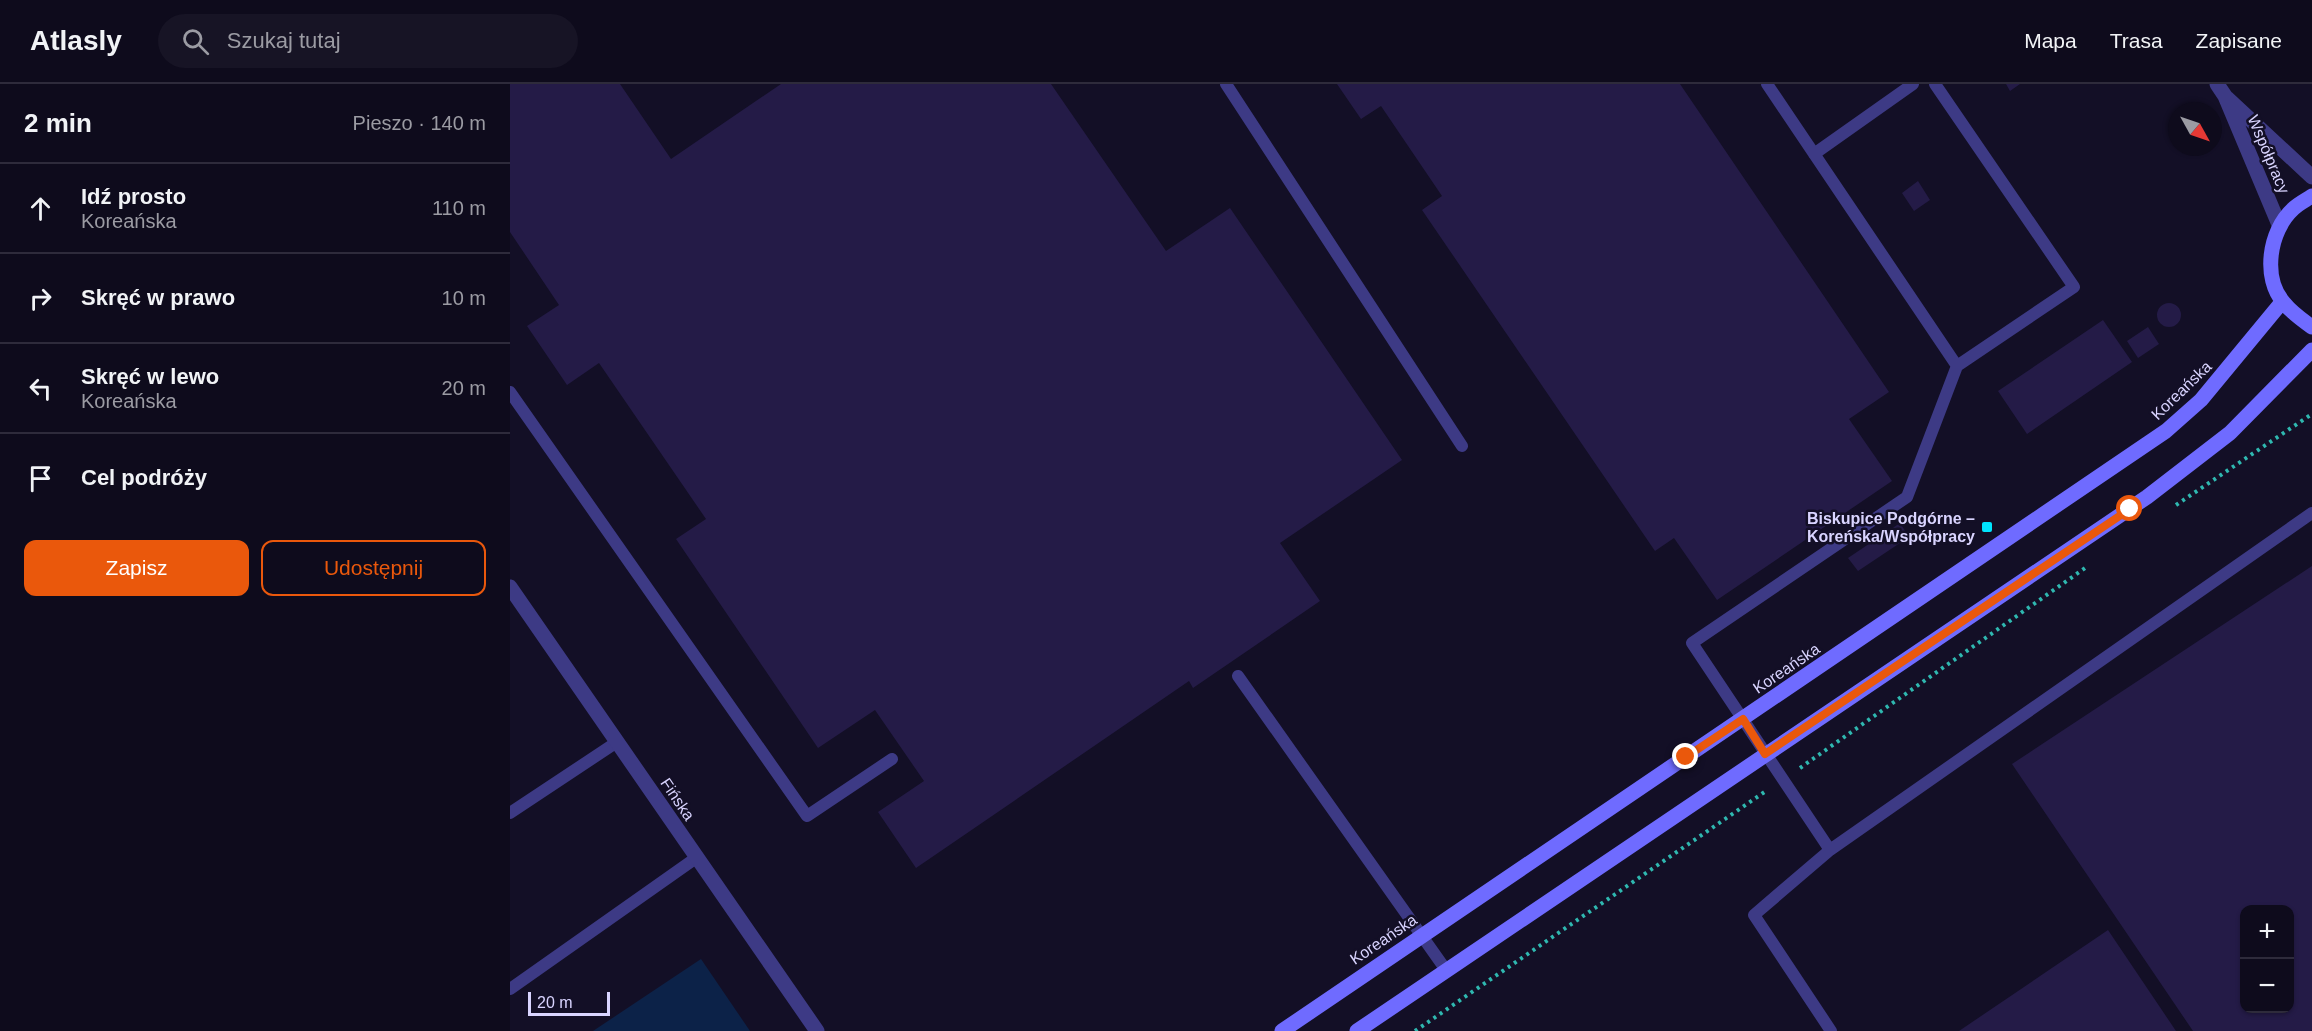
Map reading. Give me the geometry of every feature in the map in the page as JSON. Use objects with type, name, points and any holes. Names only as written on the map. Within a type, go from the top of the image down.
[{"type":"street","name":"Współpracy","points":[[2221,90],[2312,177]]},
{"type":"street","name":"Współpracy","points":[[2221,90],[2280,227]]},
{"type":"street","points":[[2312,196],[2292,210],[2280,227],[2271,260],[2273,284],[2282,302],[2312,327]]},
{"type":"street","name":"Koreańska","points":[[1282,1031],[2166,431],[2201,400],[2282,302]]},
{"type":"street","points":[[1357,1031],[2147,497],[2196,462],[2230,433],[2312,350]]},
{"type":"street","name":"Fińska","points":[[510,587],[817,1031]]},
{"type":"lane","points":[[1226,84],[1462,446]]},
{"type":"lane","points":[[1767,84],[1957,366]]},
{"type":"lane","points":[[1814,154],[1913,84]]},
{"type":"lane","points":[[1830,850],[1692,643],[1907,496],[1957,366],[2074,287],[1935,84]]},
{"type":"lane","points":[[510,392],[807,816],[892,759]]},
{"type":"lane","points":[[1831,1031],[1754,915],[1830,850],[2312,513]]},
{"type":"lane","points":[[1238,676],[1446,970]]},
{"type":"lane","points":[[510,813],[616,742]]},
{"type":"lane","points":[[510,989],[696,858]]},
{"type":"path","points":[[2170,509],[2312,414]]},
{"type":"path","points":[[1415,1031],[1783,780],[2093,563]]},
{"type":"water","points":[[701,959],[750,1031],[593,1031]]},
{"type":"building","points":[[510,84],[620,84],[671,159],[781,84],[1051,84],[1166,251],[1230,208],[1402,460],[1280,543],[1320,601],[1193,688],[1189,681],[916,868],[878,812],[924,781],[875,710],[818,748],[676,539],[706,519],[599,363],[567,385],[527,326],[559,305],[510,232]]},
{"type":"building","points":[[1337,84],[1680,84],[1889,392],[1849,419],[1892,481],[1717,600],[1674,538],[1655,551],[1422,210],[1442,196],[1381,106],[1361,119]]},
{"type":"building","points":[[2006,84],[2020,84],[2010,91]]},
{"type":"building","points":[[1918,181],[1930,200],[1914,211],[1902,193]]},
{"type":"building","points":[[2169,303],[2178,306],[2181,315],[2178,324],[2169,327],[2160,324],[2157,315],[2160,306]]},
{"type":"building","points":[[2103,320],[2132,362],[2027,434],[1998,391]]},
{"type":"building","points":[[2148,327],[2159,344],[2138,358],[2127,341]]},
{"type":"building","points":[[1900,523],[1909,537],[1858,571],[1848,558]]},
{"type":"building","points":[[2312,566],[2312,1031],[2193,1031],[2012,764]]},
{"type":"building","points":[[2108,930],[2176,1031],[1959,1031]]},
{"type":"place","name":"Biskupice Podgórne – Koreńska/Współpracy","points":[[1987,527]]},
{"type":"route","points":[[1686,757],[1743,719],[1765,754],[2130,509]]}]
